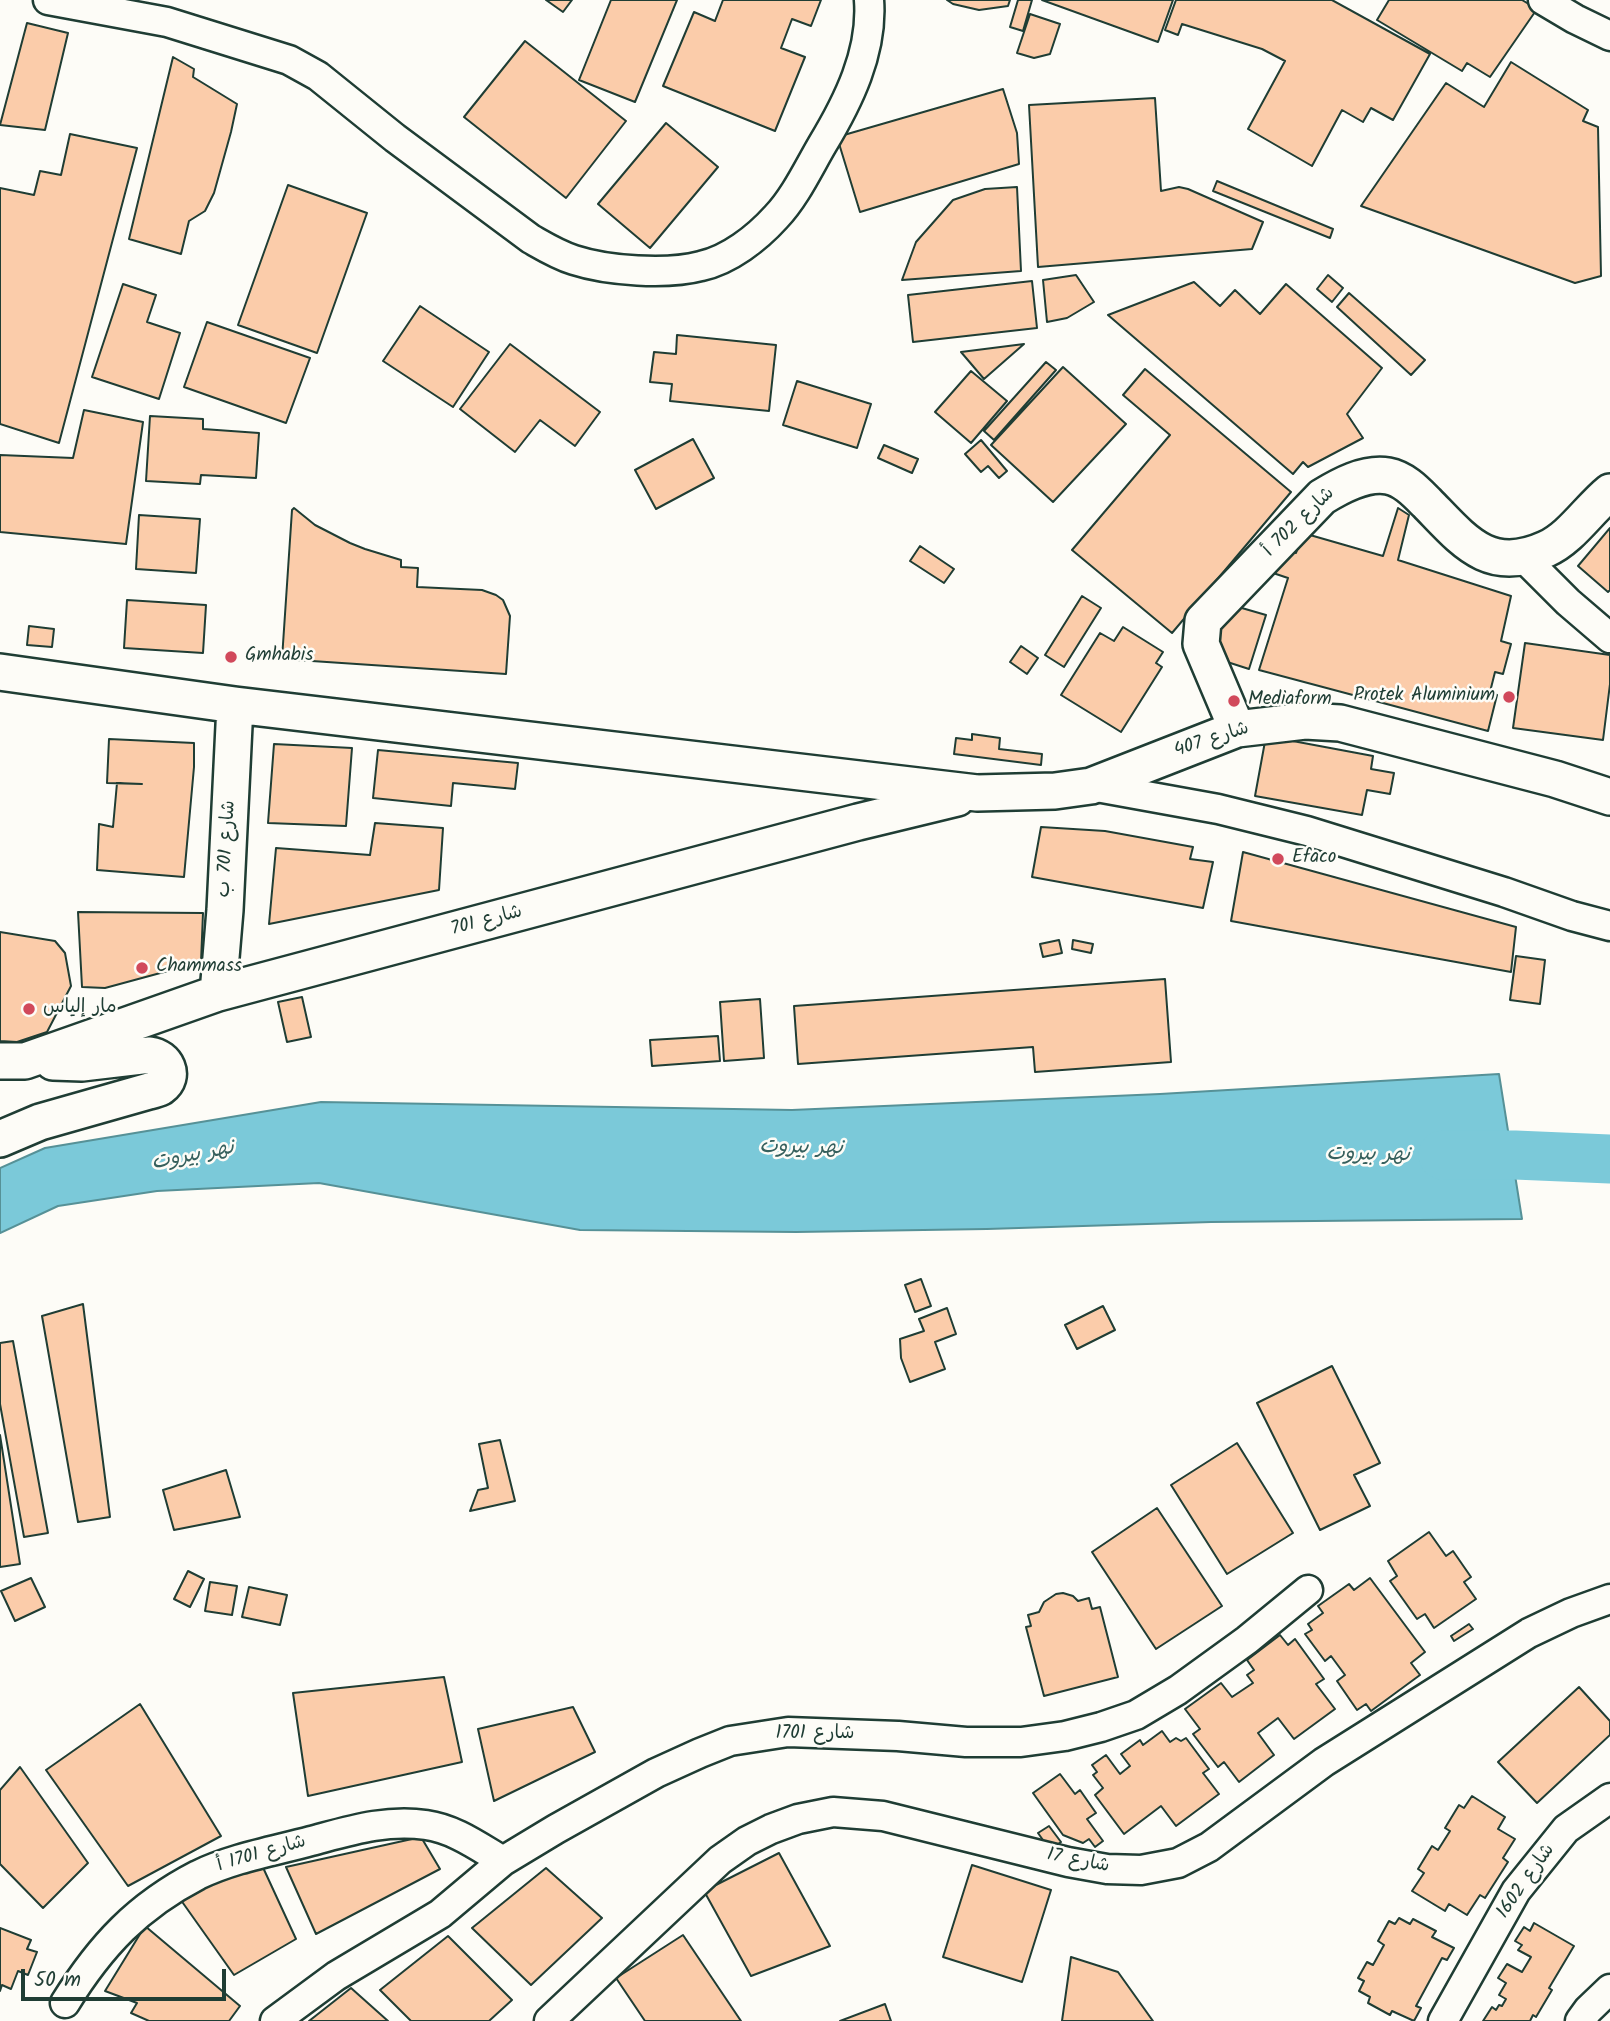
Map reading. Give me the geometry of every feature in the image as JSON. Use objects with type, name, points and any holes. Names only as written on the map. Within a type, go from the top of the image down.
[{"type":"street","points":[[47,0],[170,11],[289,60],[318,76],[395,138],[531,239],[575,261],[641,270],[683,270],[703,266],[723,258],[741,246],[777,216],[790,199],[849,96],[859,70],[866,37],[869,0]]},
{"type":"street","points":[[1543,0],[1610,36]]},
{"type":"street","name":"شارع 702 أ","points":[[1237,729],[1201,644],[1203,621],[1322,497],[1341,485],[1372,476],[1400,480],[1456,533],[1479,550],[1506,559],[1524,558]]},
{"type":"street","points":[[1610,492],[1577,526],[1549,548],[1524,558],[1568,602],[1610,638]]},
{"type":"street","points":[[0,672],[235,705],[977,793]]},
{"type":"street","name":"شارع 701 ب","points":[[218,993],[235,705]]},
{"type":"street","name":"شارع 407","points":[[977,793],[1055,791],[1091,786],[1237,729],[1305,721],[1340,723],[1555,779],[1610,797]]},
{"type":"street","points":[[1091,786],[1218,809],[1307,831],[1610,926]]},
{"type":"street","name":"شارع 701","points":[[13,1061],[218,993],[858,822],[977,793]]},
{"type":"street","points":[[0,1139],[40,1122],[161,1087],[168,1074],[167,1067],[159,1056],[150,1055],[82,1063],[13,1061]]},
{"type":"street","name":"شارع 1701","points":[[275,2021],[336,1976],[440,1914],[503,1861],[656,1773],[730,1741],[788,1732],[898,1736],[966,1742],[1021,1742],[1065,1736],[1101,1727],[1136,1715],[1178,1690],[1248,1640],[1308,1590]]},
{"type":"street","name":"شارع 17","points":[[549,2021],[720,1860],[771,1829],[798,1819],[833,1812],[883,1816],[1068,1862],[1107,1869],[1141,1870],[1178,1863],[1209,1847],[1324,1762],[1529,1633],[1571,1613],[1610,1599]]},
{"type":"street","name":"شارع 1602","points":[[1443,2021],[1516,1891],[1566,1829],[1610,1798]]},
{"type":"street","name":"شارع 1701 أ","points":[[65,2003],[86,1969],[119,1931],[150,1903],[200,1874],[240,1860],[370,1825],[401,1823],[446,1830],[469,1840],[503,1861]]},
{"type":"street","points":[[1580,2021],[1610,1989]]},
{"type":"water","points":[[1499,1074],[1522,1219],[1211,1222],[796,1232],[580,1230],[319,1183],[157,1191],[58,1206],[0,1233],[0,1168],[45,1148],[321,1102],[792,1110],[1160,1094]]},
{"type":"building","points":[[546,0],[572,0],[563,12]]},
{"type":"building","points":[[611,0],[677,0],[635,102],[579,80]]},
{"type":"building","points":[[723,0],[821,0],[811,26],[792,19],[781,48],[805,57],[775,131],[663,86],[694,12],[715,21]]},
{"type":"building","points":[[947,0],[1010,0],[1008,6],[979,10]]},
{"type":"building","points":[[1018,0],[1032,0],[1023,31],[1010,27]]},
{"type":"building","points":[[1042,0],[1173,0],[1158,42]]},
{"type":"building","points":[[1176,0],[1332,0],[1430,54],[1393,120],[1371,108],[1363,122],[1342,110],[1312,166],[1248,129],[1285,61],[1262,49],[1182,24],[1178,35],[1165,30]]},
{"type":"building","points":[[1389,0],[1522,0],[1537,9],[1490,77],[1467,63],[1462,71],[1377,20]]},
{"type":"building","points":[[1030,14],[1060,24],[1050,54],[1034,58],[1017,53]]},
{"type":"building","points":[[27,23],[68,33],[45,130],[0,125]]},
{"type":"building","points":[[525,41],[626,121],[566,198],[464,117]]},
{"type":"building","points":[[173,57],[194,69],[193,77],[237,104],[214,193],[205,211],[189,221],[181,254],[129,239]]},
{"type":"building","points":[[1511,62],[1588,110],[1583,121],[1598,127],[1601,276],[1575,283],[1361,206],[1446,83],[1484,107]]},
{"type":"building","points":[[1003,89],[1017,133],[1019,164],[860,212],[837,137]]},
{"type":"building","points":[[1155,98],[1161,191],[1179,187],[1188,189],[1263,222],[1252,249],[1038,267],[1029,105]]},
{"type":"building","points":[[666,123],[718,167],[650,248],[598,204]]},
{"type":"building","points":[[70,134],[137,148],[59,443],[0,424],[0,188],[34,195],[40,171],[61,175]]},
{"type":"building","points":[[1217,181],[1333,229],[1330,238],[1213,191]]},
{"type":"building","points":[[288,185],[367,213],[317,353],[238,325]]},
{"type":"building","points":[[1017,187],[1021,271],[902,280],[916,242],[953,200],[985,189]]},
{"type":"building","points":[[1076,275],[1094,302],[1067,318],[1047,322],[1043,280]]},
{"type":"building","points":[[1328,275],[1343,288],[1332,302],[1317,289]]},
{"type":"building","points":[[1032,281],[1037,328],[913,342],[908,295]]},
{"type":"building","points":[[1194,282],[1220,306],[1235,290],[1260,314],[1286,284],[1382,368],[1347,414],[1363,438],[1308,467],[1303,462],[1293,474],[1108,315]]},
{"type":"building","points":[[123,284],[156,295],[147,322],[180,333],[159,399],[92,377]]},
{"type":"building","points":[[1349,293],[1425,360],[1411,375],[1337,307]]},
{"type":"building","points":[[420,306],[489,352],[453,407],[383,361]]},
{"type":"building","points":[[207,322],[310,358],[286,423],[184,387]]},
{"type":"building","points":[[677,335],[776,345],[769,411],[670,401],[672,384],[650,382],[654,352],[676,354]]},
{"type":"building","points":[[510,344],[600,412],[575,446],[540,420],[515,452],[460,409]]},
{"type":"building","points":[[1024,344],[984,379],[961,352]]},
{"type":"building","points":[[1046,362],[1056,370],[994,440],[984,431]]},
{"type":"building","points":[[1063,367],[1126,424],[1053,502],[991,445]]},
{"type":"building","points":[[1145,369],[1291,492],[1172,633],[1072,550],[1170,435],[1123,395]]},
{"type":"building","points":[[971,371],[1007,401],[971,443],[935,412]]},
{"type":"building","points":[[797,381],[871,404],[857,448],[783,425]]},
{"type":"building","points":[[84,410],[143,422],[126,544],[0,532],[0,455],[73,458]]},
{"type":"building","points":[[150,416],[203,419],[203,429],[259,433],[256,478],[201,475],[200,484],[146,481]]},
{"type":"building","points":[[693,439],[714,478],[656,509],[635,470]]},
{"type":"building","points":[[981,440],[1007,471],[999,478],[988,466],[981,472],[965,454]]},
{"type":"building","points":[[884,445],[918,459],[912,473],[878,458]]},
{"type":"building","points":[[294,508],[315,525],[350,543],[401,560],[401,567],[418,568],[417,587],[482,590],[503,600],[510,616],[506,674],[282,659]]},
{"type":"building","points":[[1398,508],[1409,515],[1398,560],[1511,596],[1501,641],[1511,644],[1503,674],[1495,672],[1490,692],[1497,695],[1488,731],[1259,670],[1288,578],[1264,570],[1280,549],[1296,553],[1303,533],[1383,556]]},
{"type":"building","points":[[139,515],[200,519],[196,573],[136,569]]},
{"type":"building","points":[[1610,528],[1610,590],[1608,592],[1578,566]]},
{"type":"building","points":[[920,546],[954,569],[944,583],[910,561]]},
{"type":"building","points":[[1082,596],[1101,608],[1064,667],[1045,655]]},
{"type":"building","points":[[127,600],[206,605],[203,653],[124,648]]},
{"type":"building","points":[[1228,604],[1266,615],[1249,669],[1221,660],[1215,626]]},
{"type":"building","points":[[29,626],[54,629],[52,647],[27,645]]},
{"type":"building","points":[[1123,627],[1163,652],[1156,663],[1162,667],[1121,732],[1061,695],[1100,633],[1114,641]]},
{"type":"building","points":[[1525,643],[1610,655],[1610,684],[1603,740],[1513,728]]},
{"type":"building","points":[[1021,646],[1038,658],[1027,674],[1010,662]]},
{"type":"building","points":[[972,734],[1000,738],[999,749],[1042,754],[1041,765],[954,754],[956,738],[972,740]]},
{"type":"building","points":[[1266,736],[1373,756],[1371,769],[1394,773],[1390,794],[1367,790],[1362,815],[1255,796]]},
{"type":"building","points":[[109,739],[194,743],[184,877],[97,870],[99,824],[113,827],[117,783],[107,783]]},
{"type":"building","points":[[274,744],[352,748],[346,826],[268,823]]},
{"type":"building","points":[[378,750],[518,763],[515,789],[453,783],[451,806],[373,798]]},
{"type":"building","points":[[375,823],[443,828],[439,890],[269,924],[276,848],[370,855]]},
{"type":"building","points":[[1041,827],[1105,831],[1193,847],[1190,859],[1213,862],[1203,908],[1032,877]]},
{"type":"building","points":[[1243,852],[1516,927],[1511,972],[1231,921]]},
{"type":"building","points":[[78,912],[203,913],[201,962],[105,988],[82,987]]},
{"type":"building","name":"مار إلياس","points":[[0,932],[55,941],[65,953],[71,986],[47,1032],[17,1042],[0,1041]]},
{"type":"building","points":[[1059,940],[1062,953],[1043,957],[1040,944]]},
{"type":"building","points":[[1073,940],[1093,944],[1091,953],[1072,949]]},
{"type":"building","points":[[1516,956],[1545,960],[1540,1004],[1510,1000]]},
{"type":"building","points":[[1165,979],[1171,1062],[1035,1072],[1033,1047],[798,1064],[794,1006]]},
{"type":"building","points":[[302,997],[311,1037],[287,1042],[278,1002]]},
{"type":"building","points":[[760,999],[764,1058],[724,1061],[720,1002]]},
{"type":"building","points":[[718,1036],[720,1061],[652,1066],[650,1040]]},
{"type":"building","points":[[921,1279],[931,1306],[915,1312],[905,1285]]},
{"type":"building","points":[[83,1304],[110,1517],[78,1522],[42,1316]]},
{"type":"building","points":[[1103,1306],[1115,1330],[1077,1349],[1065,1325]]},
{"type":"building","points":[[947,1308],[956,1334],[935,1342],[945,1369],[910,1382],[901,1358],[900,1339],[924,1331],[919,1319]]},
{"type":"building","points":[[13,1341],[48,1533],[24,1537],[0,1404],[0,1343]]},
{"type":"building","points":[[1332,1366],[1380,1463],[1354,1475],[1370,1506],[1320,1530],[1257,1403]]},
{"type":"building","points":[[0,1435],[20,1564],[0,1567]]},
{"type":"building","points":[[500,1440],[515,1501],[470,1511],[478,1490],[488,1488],[479,1444]]},
{"type":"building","points":[[1237,1443],[1293,1533],[1227,1574],[1171,1485]]},
{"type":"building","points":[[226,1470],[240,1517],[174,1530],[163,1490]]},
{"type":"building","points":[[1157,1508],[1222,1606],[1156,1649],[1092,1552]]},
{"type":"building","points":[[1429,1532],[1446,1556],[1453,1551],[1471,1577],[1464,1582],[1476,1599],[1434,1628],[1425,1614],[1417,1619],[1390,1581],[1397,1576],[1388,1561]]},
{"type":"building","points":[[188,1571],[204,1579],[190,1607],[174,1599]]},
{"type":"building","points":[[31,1578],[45,1607],[15,1621],[1,1591]]},
{"type":"building","points":[[1370,1578],[1425,1652],[1411,1663],[1420,1675],[1371,1711],[1366,1704],[1357,1710],[1337,1681],[1345,1675],[1331,1656],[1325,1661],[1305,1634],[1312,1630],[1308,1624],[1323,1613],[1318,1606],[1349,1584],[1354,1590]]},
{"type":"building","points":[[210,1582],[237,1586],[232,1615],[205,1611]]},
{"type":"building","points":[[249,1587],[287,1595],[280,1625],[242,1617]]},
{"type":"building","points":[[1063,1593],[1078,1601],[1089,1598],[1092,1609],[1100,1607],[1118,1677],[1044,1696],[1026,1627],[1031,1626],[1028,1615],[1039,1612],[1044,1602]]},
{"type":"building","points":[[1469,1624],[1473,1629],[1454,1641],[1451,1636]]},
{"type":"building","points":[[1280,1635],[1288,1645],[1295,1639],[1324,1679],[1316,1684],[1335,1709],[1294,1739],[1278,1718],[1258,1733],[1274,1755],[1239,1782],[1224,1762],[1218,1767],[1193,1734],[1200,1729],[1185,1709],[1221,1683],[1232,1697],[1253,1683],[1247,1675],[1254,1670],[1247,1660]]},
{"type":"building","points":[[444,1677],[462,1762],[308,1796],[293,1693]]},
{"type":"building","points":[[1579,1687],[1610,1721],[1610,1735],[1537,1803],[1498,1762]]},
{"type":"building","points":[[140,1704],[221,1836],[128,1886],[46,1770]]},
{"type":"building","points":[[573,1707],[595,1752],[494,1801],[478,1729]]},
{"type":"building","points":[[1162,1731],[1170,1742],[1176,1738],[1181,1741],[1186,1738],[1209,1769],[1203,1773],[1219,1794],[1176,1826],[1161,1806],[1124,1834],[1095,1795],[1103,1788],[1093,1775],[1097,1772],[1092,1765],[1106,1755],[1120,1774],[1130,1766],[1121,1754],[1140,1740],[1143,1745]]},
{"type":"building","points":[[20,1767],[88,1863],[43,1908],[0,1864],[0,1790]]},
{"type":"building","points":[[1060,1774],[1075,1794],[1080,1790],[1096,1813],[1087,1819],[1103,1841],[1095,1847],[1089,1839],[1083,1843],[1063,1835],[1033,1793]]},
{"type":"building","points":[[1472,1796],[1505,1817],[1498,1829],[1515,1839],[1503,1858],[1508,1862],[1485,1898],[1480,1895],[1467,1915],[1449,1904],[1445,1911],[1412,1891],[1424,1873],[1418,1869],[1432,1846],[1438,1850],[1450,1831],[1445,1828],[1459,1805],[1464,1808]]},
{"type":"building","points":[[1049,1826],[1061,1842],[1050,1850],[1038,1833]]},
{"type":"building","points":[[421,1837],[440,1869],[316,1934],[286,1867]]},
{"type":"building","points":[[779,1853],[830,1946],[751,1976],[704,1891]]},
{"type":"building","points":[[260,1861],[296,1939],[234,1975],[178,1896]]},
{"type":"building","points":[[972,1865],[1051,1890],[1022,1982],[943,1957]]},
{"type":"building","points":[[546,1868],[602,1918],[531,1985],[472,1928]]},
{"type":"building","points":[[1399,1918],[1410,1924],[1413,1919],[1436,1931],[1432,1937],[1454,1948],[1447,1960],[1442,1958],[1416,2006],[1421,2008],[1414,2021],[1392,2011],[1390,2015],[1368,2003],[1370,1997],[1359,1991],[1364,1981],[1358,1978],[1367,1962],[1373,1965],[1384,1945],[1378,1941],[1389,1921],[1395,1924]]},
{"type":"building","points":[[1534,1923],[1574,1946],[1549,1988],[1552,1990],[1536,2017],[1533,2015],[1530,2021],[1483,2021],[1492,2007],[1496,2010],[1506,1999],[1499,1995],[1506,1983],[1498,1978],[1507,1964],[1522,1972],[1531,1957],[1518,1950],[1522,1945],[1515,1941],[1524,1927],[1530,1931]]},
{"type":"building","points":[[145,1926],[240,2006],[229,2021],[149,2021],[131,2013],[137,2003],[105,1991]]},
{"type":"building","points":[[0,1928],[31,1940],[27,1949],[37,1952],[28,1975],[18,1971],[11,1989],[2,1985],[0,1991]]},
{"type":"building","points":[[683,1935],[741,2021],[645,2021],[616,1978]]},
{"type":"building","points":[[448,1936],[512,2000],[489,2021],[411,2021],[380,1990]]},
{"type":"building","points":[[1071,1957],[1118,1972],[1153,2021],[1062,2021]]},
{"type":"building","points":[[351,1988],[388,2021],[309,2021]]},
{"type":"building","points":[[885,2004],[891,2021],[840,2021]]},
{"type":"waterway","name":"نهر بيروت","points":[[1443,1155],[1610,1159]]},
{"type":"place","name":"Gmhabis","points":[[231,657]]},
{"type":"place","name":"Protek Aluminium","points":[[1509,697]]},
{"type":"place","name":"Mediaform","points":[[1234,701]]},
{"type":"place","name":"Efaco","points":[[1278,859]]},
{"type":"place","name":"Chammass","points":[[142,968]]},
{"type":"place","name":"مار إلياس","points":[[29,1009]]}]
